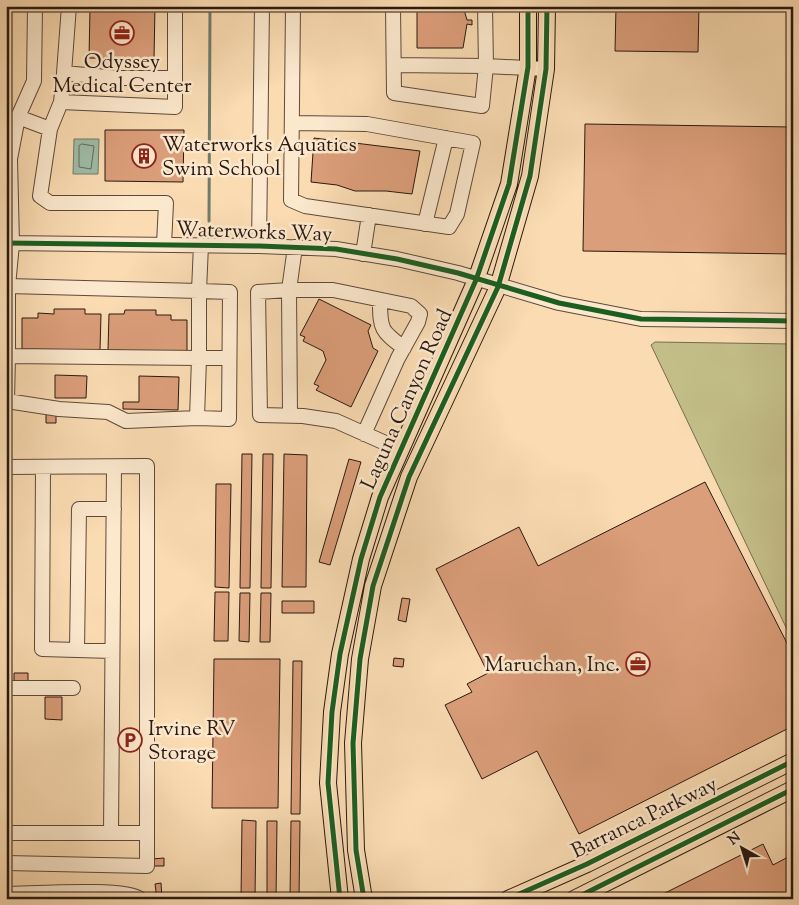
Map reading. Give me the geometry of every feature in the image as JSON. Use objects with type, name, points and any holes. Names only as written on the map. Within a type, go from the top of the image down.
[{"type":"main road","name":"Laguna Canyon Road","points":[[340,899],[328,783],[332,712],[340,654],[361,559],[380,497],[476,280],[509,184],[528,67],[528,6]]},
{"type":"main road","name":"Laguna Canyon Road","points":[[364,899],[356,850],[353,743],[360,658],[373,586],[409,477],[498,287],[530,176],[546,69],[547,6]]},
{"type":"main road","name":"Barranca Parkway","points":[[508,899],[588,864],[793,761]]},
{"type":"main road","name":"Barranca Parkway","points":[[574,899],[793,789]]},
{"type":"street","points":[[8,286],[230,292],[229,419],[197,418],[126,421],[108,412],[59,409],[6,401],[10,159],[18,116],[34,81],[35,6]]},
{"type":"street","points":[[69,6],[61,102],[50,129],[40,196],[50,203],[166,202],[164,245]]},
{"type":"street","points":[[61,102],[175,106],[175,6]]},
{"type":"street","points":[[259,246],[262,6]]},
{"type":"street","points":[[292,123],[367,124],[473,143],[457,214],[449,227],[305,206],[291,200],[293,6]]},
{"type":"street","points":[[393,6],[394,93],[482,106],[486,66],[485,6]]},
{"type":"street","points":[[394,66],[486,66],[546,69]]},
{"type":"street","points":[[64,74],[118,78],[174,78]]},
{"type":"street","points":[[18,116],[50,129]]},
{"type":"street","points":[[425,224],[446,138]]},
{"type":"street","points":[[363,254],[368,215]]},
{"type":"street","name":"Waterworks Way","points":[[9,244],[295,247],[363,254],[406,261],[560,303],[640,319],[793,321]]},
{"type":"street","points":[[197,418],[201,245]]},
{"type":"street","points":[[290,415],[289,290],[295,247]]},
{"type":"street","points":[[364,434],[418,322],[418,311],[411,306],[333,290],[258,292],[260,415],[290,415],[336,421],[364,434],[401,450]]},
{"type":"street","points":[[380,301],[380,324],[382,329],[385,334],[404,348]]},
{"type":"street","points":[[8,356],[229,358]]},
{"type":"street","points":[[6,467],[147,466],[147,866],[6,863]]},
{"type":"street","points":[[43,467],[42,649],[112,651]]},
{"type":"street","points":[[110,833],[114,467]]},
{"type":"street","points":[[77,650],[79,509],[114,509]]},
{"type":"street","points":[[6,688],[73,688]]},
{"type":"street","points":[[6,833],[147,834]]},
{"type":"street","points":[[6,894],[35,896],[111,893],[134,894],[140,899]]},
{"type":"shaded area","points":[[655,342],[793,344],[793,642],[651,345]]},
{"type":"water","points":[[74,139],[99,139],[98,174],[73,174]]},
{"type":"building","name":"Odyssey Medical Center","points":[[87,6],[155,6],[154,59],[89,58],[90,9],[87,9]]},
{"type":"building","points":[[417,6],[463,6],[467,20],[472,20],[472,25],[467,24],[463,48],[417,48]]},
{"type":"building","points":[[616,6],[699,6],[698,52],[615,51]]},
{"type":"building","points":[[585,124],[793,127],[793,254],[583,251]]},
{"type":"building","name":"Waterworks Aquatics Swim School","points":[[105,130],[184,130],[183,182],[105,181]]},
{"type":"building","points":[[314,138],[420,151],[412,194],[386,191],[355,191],[337,185],[311,182]]},
{"type":"building","points":[[319,299],[371,325],[368,331],[373,348],[378,351],[351,407],[316,390],[319,386],[314,384],[326,360],[323,351],[303,341],[305,337],[300,335]]},
{"type":"building","points":[[54,309],[85,309],[85,314],[101,314],[100,350],[22,349],[22,318],[38,318],[38,313],[54,314]]},
{"type":"building","points":[[125,310],[156,310],[156,315],[171,315],[171,320],[187,320],[187,352],[108,350],[109,314],[124,314]]},
{"type":"building","points":[[55,375],[87,376],[86,398],[55,398]]},
{"type":"building","points":[[139,376],[179,377],[178,410],[123,409],[123,402],[139,402]]},
{"type":"building","points":[[46,414],[56,414],[56,423],[46,423]]},
{"type":"building","points":[[242,454],[252,454],[250,588],[240,588]]},
{"type":"building","points":[[263,454],[273,454],[271,588],[261,588]]},
{"type":"building","points":[[284,454],[307,455],[306,587],[282,587]]},
{"type":"building","points":[[349,459],[361,462],[330,565],[319,562]]},
{"type":"building","name":"Maruchan, Inc.","points":[[705,482],[793,655],[793,726],[579,834],[537,751],[482,779],[445,705],[472,692],[467,684],[488,673],[436,569],[519,527],[538,566]]},
{"type":"building","points":[[216,484],[231,484],[229,588],[215,587]]},
{"type":"building","points":[[215,592],[229,592],[228,641],[214,641]]},
{"type":"building","points":[[240,593],[250,593],[249,642],[239,641]]},
{"type":"building","points":[[261,593],[271,593],[270,642],[260,642]]},
{"type":"building","points":[[402,598],[410,599],[406,622],[398,620]]},
{"type":"building","points":[[282,601],[314,601],[314,613],[282,613]]},
{"type":"building","points":[[394,658],[404,659],[403,667],[393,666]]},
{"type":"building","points":[[214,659],[280,659],[278,808],[212,808]]},
{"type":"building","points":[[293,661],[302,661],[300,814],[291,814]]},
{"type":"building","points":[[14,673],[28,673],[28,681],[14,681]]},
{"type":"building","points":[[45,697],[62,697],[62,720],[45,719]]},
{"type":"building","points":[[242,820],[256,821],[255,899],[241,899]]},
{"type":"building","points":[[267,821],[277,821],[276,899],[267,899]]},
{"type":"building","points":[[291,821],[300,821],[299,899],[290,899]]},
{"type":"building","points":[[763,844],[773,865],[790,856],[793,862],[793,899],[653,899]]},
{"type":"building","points":[[164,858],[164,866],[152,866],[152,859]]},
{"type":"building","points":[[161,883],[162,899],[157,899],[155,884]]},
{"type":"waterway","points":[[209,221],[210,6]]},
{"type":"cycle path","points":[[340,899],[328,783],[332,712],[340,654],[361,559],[380,497],[476,280],[509,184],[528,67],[528,6]]},
{"type":"cycle path","points":[[364,899],[356,850],[353,743],[360,659],[373,586],[409,477],[498,287],[530,176],[546,69],[547,6]]},
{"type":"cycle path","points":[[6,243],[259,246],[336,249],[397,259],[458,273],[559,303],[641,319],[793,321]]},
{"type":"cycle path","points":[[508,899],[587,864],[793,761]]},
{"type":"cycle path","points":[[574,899],[793,789]]},
{"type":"place","name":"Odyssey Medical Center","points":[[122,33]]},
{"type":"place","name":"Waterworks Aquatics Swim School","points":[[144,156]]},
{"type":"place","name":"Maruchan, Inc.","points":[[638,664]]},
{"type":"place","name":"Irvine RV Storage","points":[[130,740]]}]
